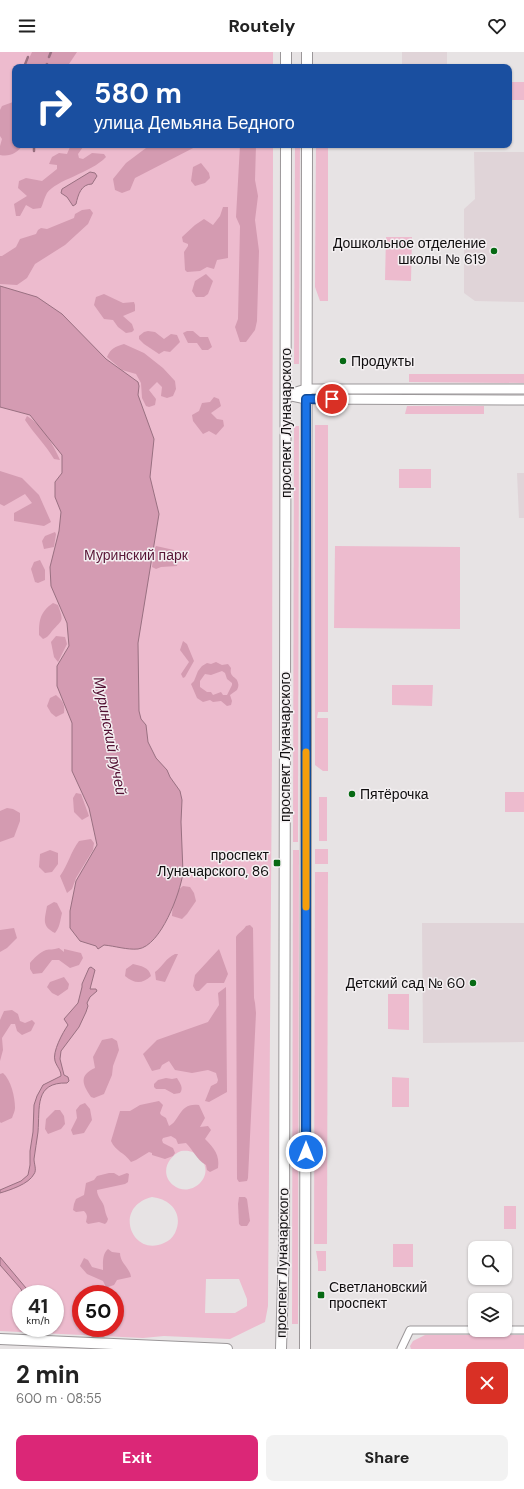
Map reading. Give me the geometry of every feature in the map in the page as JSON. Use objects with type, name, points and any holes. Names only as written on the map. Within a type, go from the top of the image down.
[{"type":"main road","points":[[286,52],[286,64]]},
{"type":"main road","points":[[307,52],[307,64]]},
{"type":"main road","name":"проспект Луначарского","points":[[281,1349],[284,1247],[286,148]]},
{"type":"main road","name":"проспект Луначарского","points":[[306,1349],[307,148]]},
{"type":"main road","points":[[0,1339],[227,1349]]},
{"type":"street","points":[[286,395],[524,389]]},
{"type":"street","points":[[306,394],[524,400]]},
{"type":"street","points":[[401,1349],[410,1330],[524,1330]]},
{"type":"shaded area","points":[[32,52],[77,52],[69,64],[26,64]]},
{"type":"shaded area","points":[[402,52],[447,52],[447,64],[402,64]]},
{"type":"shaded area","points":[[12,102],[12,148],[20,148],[13,154],[7,155],[0,155],[2,139],[0,136],[0,110],[2,106]]},
{"type":"shaded area","points":[[70,148],[82,148],[78,154],[79,158],[83,159],[92,153],[104,154],[106,157],[92,168],[52,188],[47,193],[41,208],[33,209],[26,205],[20,216],[16,216],[14,204],[27,196],[18,188],[19,181],[26,178],[42,181],[57,169],[57,165],[49,164],[52,157],[59,153],[67,154]]},
{"type":"shaded area","points":[[146,148],[193,148],[135,178],[130,190],[122,193],[115,190],[113,179],[126,163]]},
{"type":"shaded area","points":[[240,148],[256,148],[255,180],[258,196],[255,220],[259,251],[257,321],[255,330],[246,342],[240,342],[235,327],[238,319],[240,226],[236,217]]},
{"type":"shaded area","name":"Дошкольное отделение школы № 619","points":[[474,152],[524,152],[524,302],[475,301],[464,293],[464,209],[475,199]]},
{"type":"shaded area","points":[[201,163],[209,173],[210,178],[205,183],[195,186],[191,181],[193,167]]},
{"type":"shaded area","points":[[223,207],[228,207],[228,258],[217,260],[214,269],[207,267],[200,271],[187,272],[185,270],[184,252],[188,244],[183,242],[182,237],[204,219],[213,225],[220,216]]},
{"type":"shaded area","points":[[90,209],[93,213],[88,224],[65,245],[35,264],[27,278],[17,285],[0,284],[0,256],[16,247],[20,239],[36,234],[41,228],[47,229],[74,218],[75,214],[82,210]]},
{"type":"shaded area","points":[[206,274],[213,281],[208,294],[204,297],[196,297],[192,291],[195,281]]},
{"type":"shaded area","points":[[104,294],[123,303],[134,302],[135,311],[123,316],[132,324],[134,330],[132,332],[126,333],[118,327],[113,320],[104,319],[94,305],[96,297]]},
{"type":"shaded area","points":[[148,331],[155,332],[164,339],[171,334],[177,335],[180,342],[170,352],[164,351],[159,354],[139,339],[139,336]]},
{"type":"shaded area","points":[[193,331],[200,337],[208,337],[212,347],[208,350],[202,350],[197,343],[188,343],[183,333]]},
{"type":"shaded area","points":[[124,344],[144,353],[163,368],[175,381],[176,389],[173,396],[167,398],[161,396],[162,387],[157,382],[149,390],[156,399],[155,405],[149,407],[146,406],[142,398],[141,383],[136,374],[122,370],[107,357],[114,348]]},
{"type":"shaded area","points":[[214,397],[219,399],[221,406],[211,413],[217,419],[223,420],[224,426],[216,435],[209,431],[203,434],[193,421],[192,415],[199,411],[202,403],[210,402]]},
{"type":"shaded area","points":[[27,416],[38,424],[60,460],[54,459],[25,420]]},
{"type":"shaded area","points":[[0,471],[22,478],[39,495],[51,522],[44,526],[14,521],[14,513],[32,503],[25,494],[4,506],[0,504]]},
{"type":"shaded area","points":[[517,473],[524,473],[524,518],[519,518]]},
{"type":"shaded area","points":[[55,532],[54,547],[44,549],[42,541],[45,536]]},
{"type":"shaded area","points":[[156,546],[174,550],[179,555],[177,566],[161,567],[156,569],[152,567],[154,550]]},
{"type":"shaded area","points":[[40,560],[45,570],[45,580],[38,583],[35,582],[31,569],[34,562]]},
{"type":"shaded area","points":[[53,603],[58,605],[62,618],[48,636],[43,639],[39,635],[41,617],[45,610]]},
{"type":"shaded area","points":[[56,636],[65,637],[67,644],[58,662],[54,657],[51,642]]},
{"type":"shaded area","points":[[183,641],[187,644],[194,661],[183,678],[181,674],[189,662],[180,650]]},
{"type":"shaded area","points":[[216,662],[222,665],[228,664],[231,668],[231,674],[236,679],[238,686],[237,690],[230,695],[232,701],[231,705],[227,706],[221,701],[213,702],[210,700],[203,702],[197,698],[191,684],[202,666],[207,663],[211,664]],"holes":[[[222,671],[225,673],[227,679],[232,683],[227,695],[223,695],[221,692],[213,695],[211,692],[207,692],[200,687],[200,681],[205,674],[211,675]]]},
{"type":"shaded area","points":[[56,695],[64,705],[64,713],[56,717],[51,713],[47,706],[50,698]]},
{"type":"shaded area","points":[[76,793],[81,794],[89,816],[82,820],[74,812],[73,798]]},
{"type":"shaded area","points":[[7,808],[13,809],[20,813],[20,821],[14,837],[0,842],[0,811]]},
{"type":"shaded area","points":[[91,839],[94,843],[93,850],[76,878],[72,889],[67,893],[60,876],[79,841]]},
{"type":"shaded area","points":[[50,850],[58,853],[58,864],[52,872],[45,873],[39,867],[40,854]]},
{"type":"shaded area","points":[[183,886],[190,887],[194,893],[196,901],[182,919],[172,916],[175,899],[178,891]]},
{"type":"shaded area","points":[[54,902],[57,903],[62,913],[59,926],[55,933],[48,928],[45,922],[47,906]]},
{"type":"shaded area","name":"Детский сад № 60","points":[[422,923],[524,923],[524,1042],[423,1043]]},
{"type":"shaded area","points":[[250,925],[253,928],[254,998],[256,1013],[248,1178],[247,1181],[239,1182],[237,1179],[236,937],[246,926]]},
{"type":"shaded area","points":[[14,928],[17,938],[7,948],[0,952],[0,930]]},
{"type":"shaded area","points":[[59,948],[64,952],[64,949],[81,953],[83,958],[79,965],[70,968],[59,960],[52,960],[42,973],[33,974],[30,969],[30,963],[35,957],[46,950]]},
{"type":"shaded area","points":[[219,949],[228,974],[224,983],[207,983],[199,991],[196,991],[193,986],[195,975]]},
{"type":"shaded area","points":[[175,954],[178,954],[165,982],[156,980],[155,972]]},
{"type":"shaded area","points":[[133,964],[147,969],[151,976],[141,982],[135,982],[129,979],[125,976],[126,969]]},
{"type":"shaded area","points":[[64,977],[69,984],[68,989],[58,996],[52,993],[47,987],[50,982]]},
{"type":"shaded area","points":[[226,987],[227,1092],[209,1102],[205,1101],[211,1086],[217,1083],[218,1080],[216,1073],[208,1070],[192,1073],[175,1070],[169,1061],[162,1065],[160,1069],[152,1071],[143,1054],[157,1040],[208,1022],[219,1005],[218,993]]},
{"type":"shaded area","points":[[12,1010],[18,1014],[20,1021],[25,1023],[32,1020],[35,1023],[31,1031],[22,1035],[17,1031],[15,1024],[11,1024],[2,1038],[3,1050],[0,1061],[0,1020],[4,1011]]},
{"type":"shaded area","points":[[112,1038],[117,1041],[119,1050],[113,1066],[112,1075],[104,1094],[94,1098],[91,1097],[84,1084],[84,1077],[95,1068],[93,1057],[102,1040]]},
{"type":"shaded area","points":[[3,1073],[12,1089],[15,1108],[12,1118],[1,1123],[0,1074]]},
{"type":"shaded area","points":[[177,1078],[182,1087],[180,1093],[174,1094],[165,1089],[156,1089],[154,1087],[154,1084],[158,1080]]},
{"type":"shaded area","points":[[159,1101],[163,1105],[160,1113],[166,1118],[169,1126],[173,1124],[187,1106],[199,1105],[205,1118],[200,1127],[208,1126],[211,1130],[205,1139],[216,1152],[218,1168],[210,1172],[207,1170],[206,1165],[186,1143],[178,1144],[176,1139],[171,1136],[163,1138],[162,1140],[163,1143],[173,1148],[175,1153],[173,1156],[165,1159],[152,1155],[152,1153],[149,1152],[131,1162],[126,1156],[115,1148],[111,1141],[120,1111],[130,1111],[140,1105]]},
{"type":"shaded area","points":[[85,1103],[90,1109],[92,1120],[84,1133],[73,1135],[71,1130],[77,1118],[76,1110],[80,1105]]},
{"type":"shaded area","points":[[55,1110],[60,1110],[64,1116],[65,1124],[61,1129],[48,1134],[45,1129],[46,1119]]},
{"type":"shaded area","points":[[114,1173],[119,1176],[127,1173],[129,1174],[128,1182],[97,1190],[108,1219],[105,1224],[99,1222],[88,1224],[86,1222],[87,1215],[84,1211],[76,1212],[73,1210],[76,1199],[84,1195],[86,1183],[94,1180],[97,1176]]},
{"type":"shaded area","points":[[239,1197],[245,1197],[247,1199],[250,1221],[247,1226],[241,1226],[239,1224]]},
{"type":"shaded area","points":[[108,1249],[112,1252],[120,1253],[120,1257],[131,1277],[117,1280],[114,1285],[105,1285],[103,1281],[87,1274],[80,1266],[84,1258],[88,1260],[92,1267],[103,1270],[103,1262]]},
{"type":"green space","name":"Муринский парк","points":[[0,52],[273,52],[273,64],[12,64],[12,148],[273,148],[272,755],[268,1306],[265,1322],[230,1339],[164,1336],[143,1338],[123,1337],[124,1337],[124,1285],[72,1285],[72,1335],[64,1334],[64,1285],[12,1285],[12,1332],[0,1331]],"holes":[[[181,1151],[194,1153],[200,1158],[204,1165],[205,1172],[204,1178],[200,1184],[187,1190],[180,1189],[173,1185],[169,1181],[166,1171],[172,1157]],[[152,1197],[159,1198],[170,1204],[177,1214],[178,1220],[175,1233],[172,1238],[164,1243],[153,1246],[143,1244],[136,1238],[131,1229],[130,1220],[132,1211],[140,1202]],[[206,1279],[239,1279],[247,1299],[247,1306],[235,1313],[205,1313]]]},
{"type":"green space","points":[[512,82],[524,82],[524,100],[512,100]]},
{"type":"green space","points":[[295,148],[300,148],[299,364],[294,364]]},
{"type":"green space","points":[[316,148],[328,148],[328,301],[320,301],[315,287]]},
{"type":"green space","points":[[386,237],[412,237],[411,281],[385,280]]},
{"type":"green space","points":[[409,374],[524,374],[524,383],[409,382]]},
{"type":"green space","points":[[407,406],[484,406],[484,414],[405,414]]},
{"type":"green space","points":[[315,425],[328,425],[328,712],[318,712],[317,718],[328,718],[328,771],[323,771],[315,765]]},
{"type":"green space","points":[[294,426],[299,426],[298,842],[293,842]]},
{"type":"green space","points":[[399,469],[431,469],[431,488],[399,488]]},
{"type":"green space","points":[[335,546],[460,547],[460,629],[334,628]]},
{"type":"green space","points":[[392,685],[433,685],[432,706],[392,705]]},
{"type":"green space","points":[[505,792],[524,792],[524,812],[505,812]]},
{"type":"green space","points":[[319,797],[327,797],[327,841],[319,841]]},
{"type":"green space","points":[[315,849],[328,849],[328,864],[315,864]]},
{"type":"green space","points":[[293,850],[299,850],[298,1324],[292,1324]]},
{"type":"green space","points":[[315,872],[328,872],[327,1244],[314,1244]]},
{"type":"green space","points":[[388,994],[409,994],[409,1030],[388,1029]]},
{"type":"green space","points":[[392,1077],[409,1078],[409,1107],[392,1107]]},
{"type":"green space","points":[[504,1206],[516,1206],[516,1229],[504,1229]]},
{"type":"green space","points":[[393,1244],[413,1244],[413,1267],[393,1267]]},
{"type":"green space","points":[[316,1251],[326,1251],[326,1271],[318,1271]]},
{"type":"green space","points":[[425,1335],[512,1337],[512,1335],[524,1335],[524,1349],[411,1349],[410,1346],[413,1341]]},
{"type":"water","points":[[90,172],[95,173],[97,176],[92,184],[88,184],[83,188],[79,194],[76,204],[73,206],[67,197],[61,193],[62,189]]},
{"type":"water","name":"Муринский ручей","points":[[0,286],[37,297],[62,314],[106,359],[138,382],[138,395],[154,439],[150,477],[159,514],[138,643],[139,711],[141,719],[146,725],[148,742],[156,758],[167,770],[180,791],[182,800],[181,822],[183,873],[174,905],[162,929],[146,946],[138,949],[104,945],[98,949],[96,946],[80,941],[70,928],[70,911],[76,881],[97,845],[89,808],[72,771],[72,723],[57,686],[57,666],[69,646],[67,623],[51,586],[50,567],[59,531],[61,512],[55,497],[55,482],[62,473],[62,455],[30,415],[0,407]]},
{"type":"water","points":[[91,967],[95,970],[90,989],[96,989],[97,991],[90,997],[87,1003],[88,1006],[86,1012],[79,1027],[61,1051],[60,1059],[64,1075],[68,1077],[69,1081],[67,1083],[56,1084],[49,1087],[41,1098],[34,1159],[35,1172],[32,1178],[24,1184],[0,1193],[0,1190],[21,1181],[28,1175],[33,1132],[34,1105],[43,1085],[61,1076],[54,1057],[58,1042],[68,1025],[64,1019],[78,1003],[82,984],[89,968]]},
{"type":"water","points":[[0,1257],[23,1285],[18,1285],[0,1265]]},
{"type":"waterway","points":[[49,57],[51,52]]},
{"type":"waterway","points":[[25,64],[28,57]]},
{"type":"slow traffic","points":[[306,752],[306,907]]},
{"type":"place","name":"Дошкольное отделение школы № 619","points":[[494,251]]},
{"type":"place","name":"Продукты","points":[[343,361]]},
{"type":"place","name":"Пятёрочка","points":[[352,794]]},
{"type":"place","name":"проспект Луначарского, 86","points":[[277,863]]},
{"type":"place","name":"Детский сад № 60","points":[[473,983]]},
{"type":"place","name":"Светлановский проспект","points":[[321,1295]]},
{"type":"route","points":[[306,1152],[306,399],[332,399]]}]
